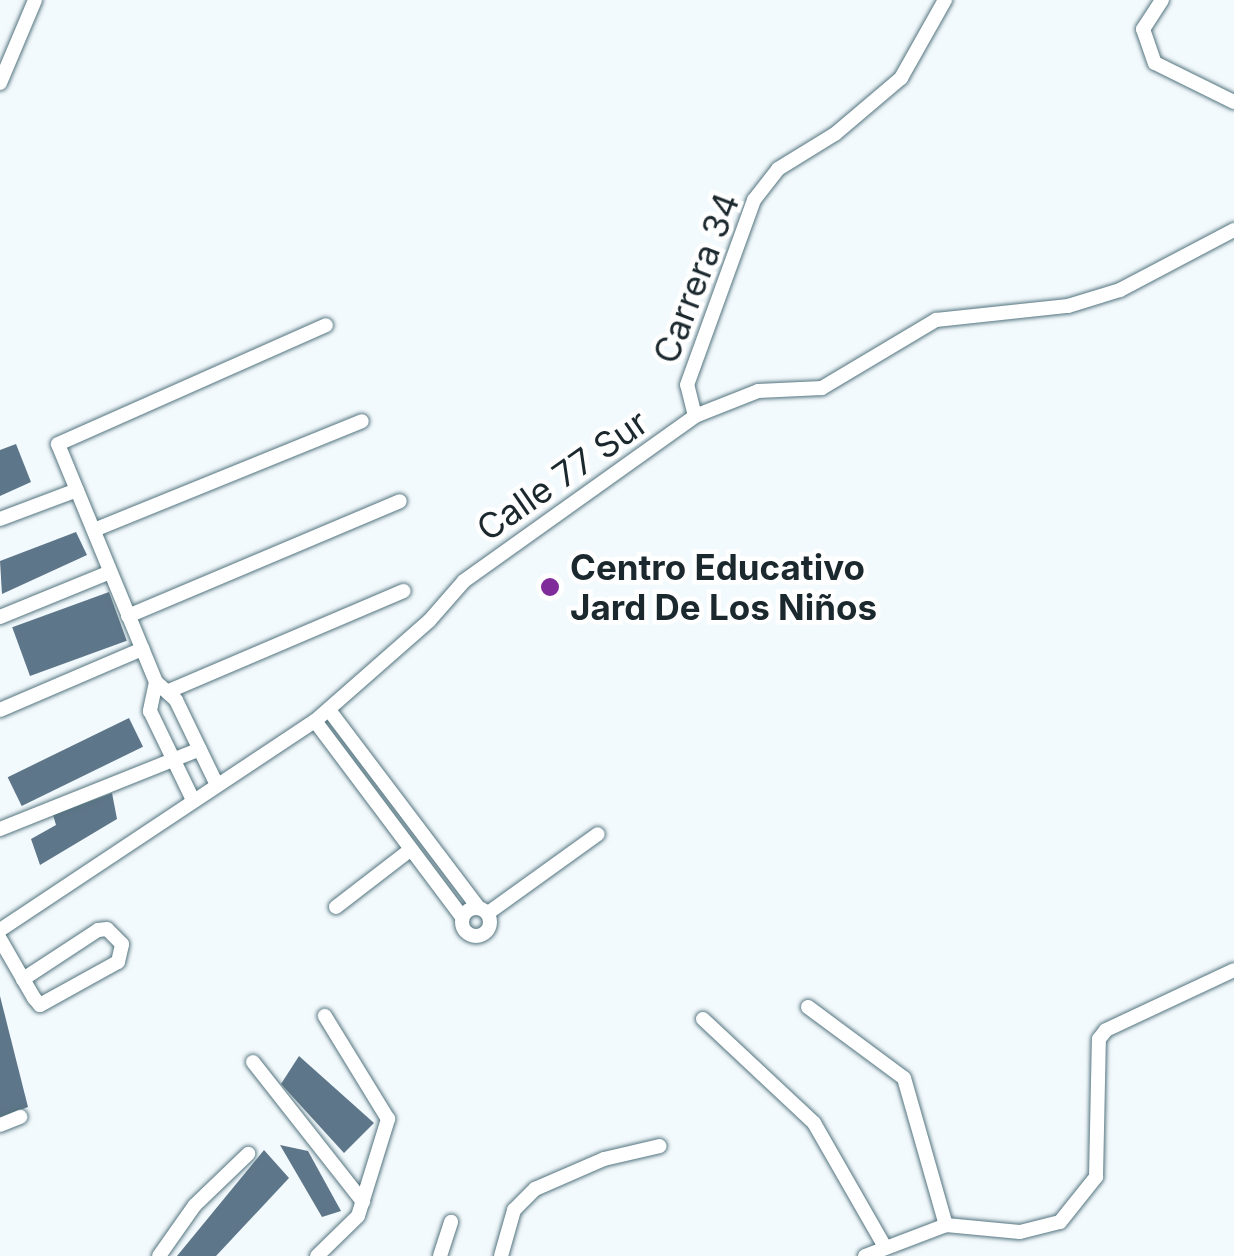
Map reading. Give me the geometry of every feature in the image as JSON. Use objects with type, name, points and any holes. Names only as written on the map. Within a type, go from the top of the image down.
[{"type":"street","points":[[0,83],[34,0]]},
{"type":"street","name":"Carrera 34","points":[[695,416],[687,385],[754,200],[778,169],[834,134],[901,78],[945,0]]},
{"type":"street","points":[[1162,0],[1143,29],[1155,63],[1234,102]]},
{"type":"street","name":"Calle 77 Sur","points":[[0,930],[329,710],[464,581],[695,416],[758,391],[822,388],[936,320],[1068,306],[1120,290],[1234,230]]},
{"type":"street","points":[[217,784],[142,649],[58,444],[62,438],[326,325]]},
{"type":"street","points":[[94,530],[362,421]]},
{"type":"street","points":[[0,520],[77,490]]},
{"type":"street","points":[[128,616],[400,501]]},
{"type":"street","points":[[0,617],[110,572]]},
{"type":"street","points":[[193,800],[150,711],[163,686],[404,591]]},
{"type":"street","points":[[0,710],[142,649]]},
{"type":"street","points":[[314,721],[462,917],[464,931],[478,936],[489,928],[483,910],[329,710]]},
{"type":"street","points":[[0,829],[200,748]]},
{"type":"street","points":[[462,917],[483,910],[598,834]]},
{"type":"street","points":[[336,907],[410,850]]},
{"type":"street","points":[[0,939],[23,979],[40,1004],[50,1004],[118,962],[122,944],[108,929],[98,930],[23,979]]},
{"type":"street","points":[[864,1256],[884,1244],[946,1225],[1020,1232],[1060,1222],[1096,1177],[1098,1039],[1106,1030],[1234,970]]},
{"type":"street","points":[[808,1006],[904,1078],[946,1225]]},
{"type":"street","points":[[318,1256],[349,1230],[363,1202],[388,1119],[325,1016]]},
{"type":"street","points":[[703,1019],[814,1122],[884,1244]]},
{"type":"street","points":[[253,1062],[363,1202]]},
{"type":"street","points":[[0,1125],[20,1117]]},
{"type":"street","points":[[501,1256],[514,1210],[535,1189],[604,1159],[660,1146]]},
{"type":"street","points":[[158,1256],[195,1205],[248,1154]]},
{"type":"street","points":[[440,1256],[451,1222]]},
{"type":"building","points":[[16,444],[31,482],[0,496],[0,450]]},
{"type":"building","points":[[76,532],[87,555],[2,594],[0,561]]},
{"type":"building","points":[[109,592],[127,641],[30,676],[12,627]]},
{"type":"building","points":[[129,718],[143,747],[22,806],[8,777]]},
{"type":"building","points":[[112,793],[117,819],[40,865],[31,839],[56,825],[53,815]]},
{"type":"building","points":[[0,996],[28,1107],[0,1118]]},
{"type":"building","points":[[299,1056],[374,1123],[344,1153],[281,1084]]},
{"type":"building","points":[[280,1145],[308,1151],[341,1211],[322,1217]]},
{"type":"building","points":[[264,1150],[289,1178],[216,1256],[177,1256]]},
{"type":"place","name":"Centro Educativo Jard De Los Niños","points":[[550,587]]}]
